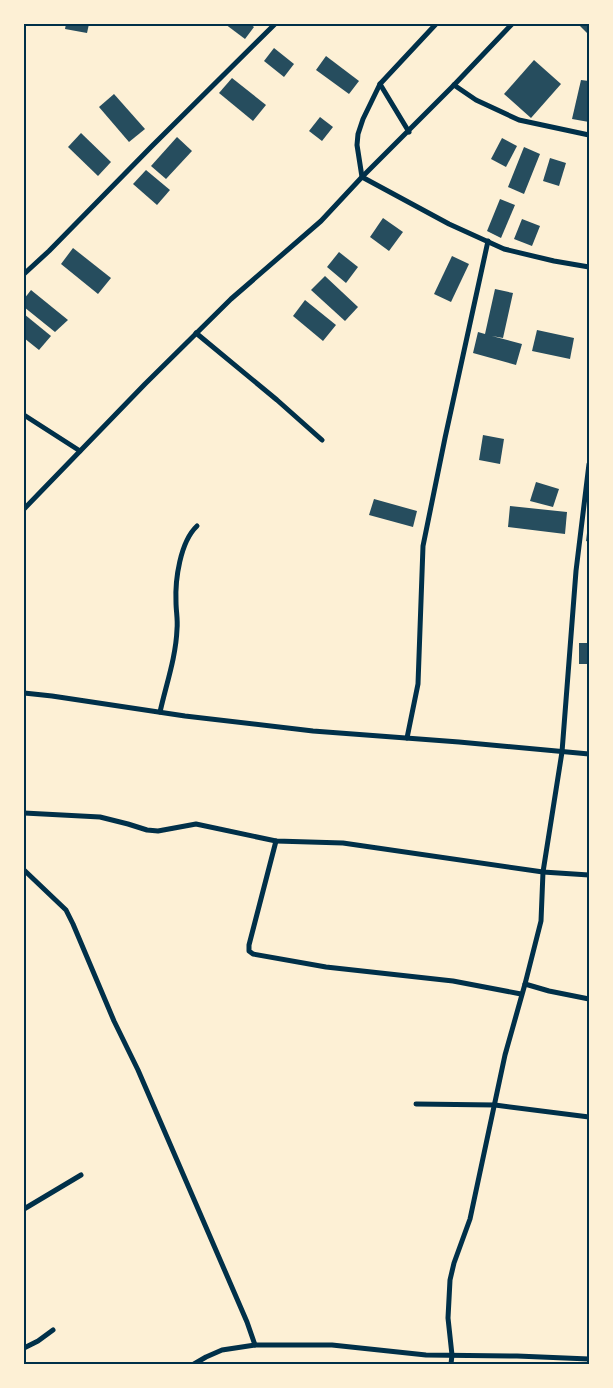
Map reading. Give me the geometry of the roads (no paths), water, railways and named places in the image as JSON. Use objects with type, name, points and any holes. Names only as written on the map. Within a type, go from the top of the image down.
[{"type":"street","points":[[24,274],[276,24]]},
{"type":"street","points":[[362,177],[356,145],[362,119],[380,84],[436,24]]},
{"type":"street","points":[[24,509],[231,299],[321,221],[512,24]]},
{"type":"street","points":[[380,84],[408,132]]},
{"type":"street","points":[[454,85],[476,100],[520,120],[589,135]]},
{"type":"street","points":[[362,177],[449,224],[504,248],[554,261],[589,267]]},
{"type":"street","points":[[407,738],[418,684],[423,546],[488,241]]},
{"type":"street","points":[[196,333],[322,440]]},
{"type":"street","points":[[24,415],[80,451]]},
{"type":"street","points":[[451,1364],[452,1355],[448,1318],[450,1280],[470,1219],[505,1055],[541,921],[543,872],[562,752],[576,571],[589,464]]},
{"type":"street","points":[[160,712],[172,665],[178,629],[176,601],[178,568],[188,538],[197,526]]},
{"type":"street","points":[[24,693],[313,731],[589,754]]},
{"type":"street","points":[[24,813],[100,817],[147,830],[158,831],[196,824],[276,841],[343,843],[543,872],[589,875]]},
{"type":"street","points":[[276,841],[250,945],[249,951],[253,954],[326,967],[453,981],[521,994]]},
{"type":"street","points":[[24,870],[66,910],[70,917],[114,1021],[169,1140],[247,1322],[255,1345]]},
{"type":"street","points":[[525,984],[589,999]]},
{"type":"street","points":[[416,1104],[495,1105],[589,1117]]},
{"type":"street","points":[[24,1209],[81,1175]]},
{"type":"street","points":[[24,1348],[38,1341],[52,1330]]},
{"type":"street","points":[[194,1364],[222,1350],[255,1345],[332,1345],[426,1355],[589,1359]]}]
